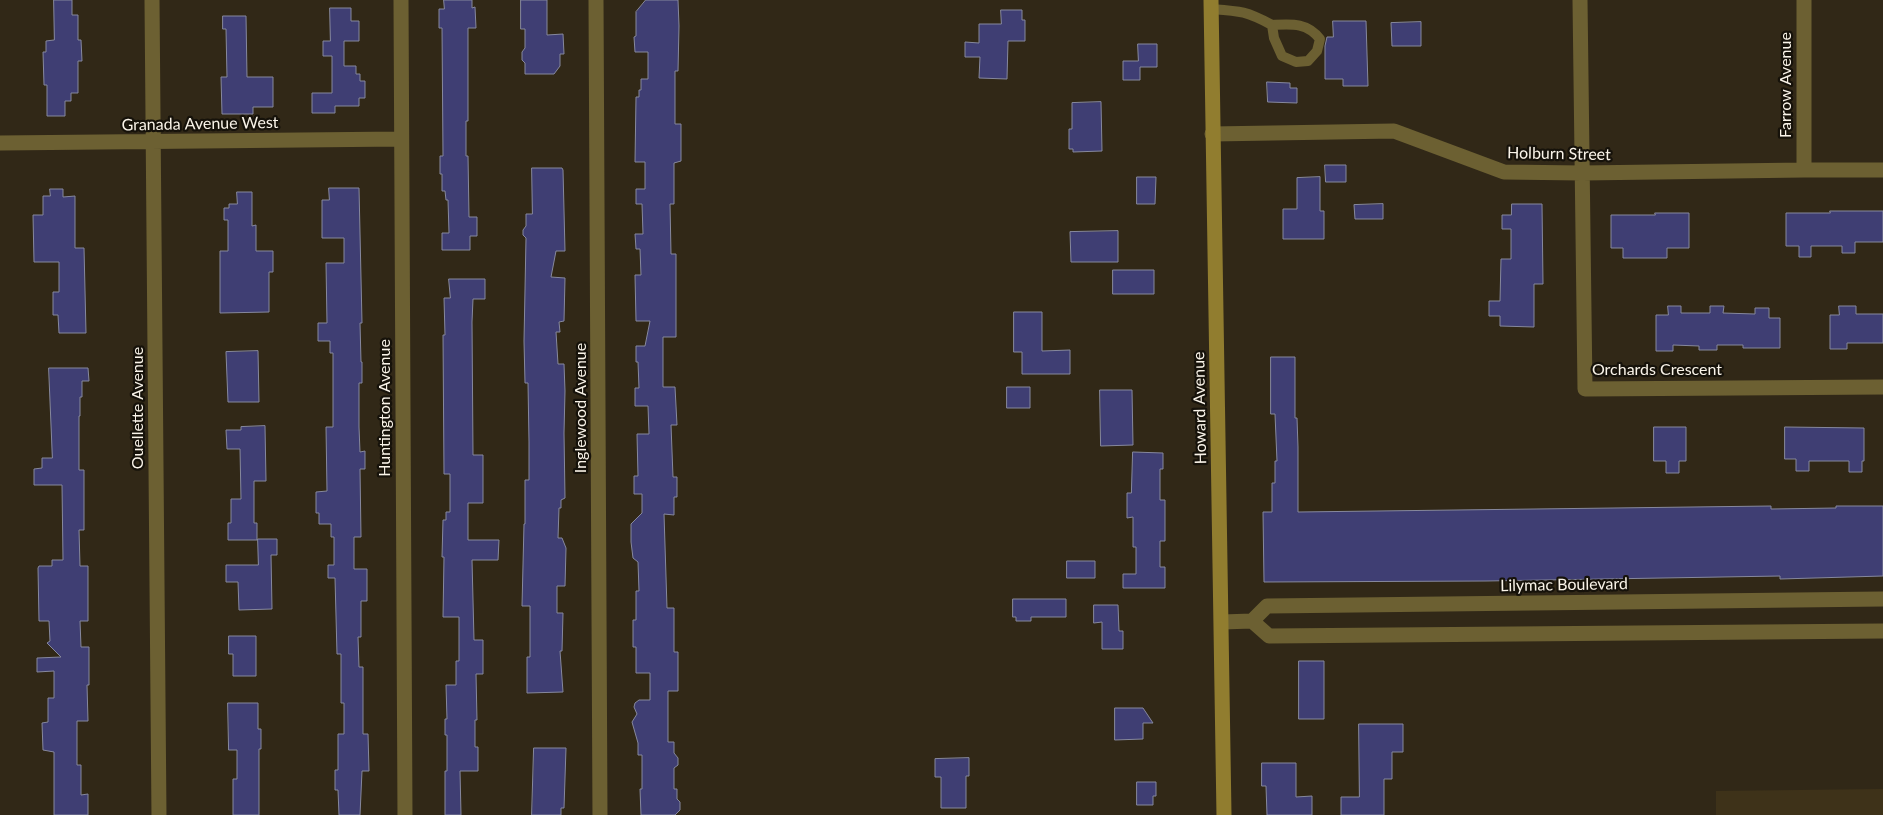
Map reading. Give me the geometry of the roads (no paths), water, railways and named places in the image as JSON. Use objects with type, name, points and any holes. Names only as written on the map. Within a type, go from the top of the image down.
[{"type":"street","name":"Ouellette Avenue","points":[[152,0],[159,815]]},
{"type":"street","name":"Huntington Avenue","points":[[401,0],[405,815]]},
{"type":"street","name":"Inglewood Avenue","points":[[596,0],[600,815]]},
{"type":"street","points":[[1580,0],[1582,173]]},
{"type":"street","name":"Farrow Avenue","points":[[1804,0],[1804,170]]},
{"type":"street","name":"Howard Avenue","points":[[1211,5],[1224,815]]},
{"type":"street","name":"Holburn Street","points":[[1212,134],[1394,131],[1504,172],[1883,170]]},
{"type":"street","name":"Granada Avenue West","points":[[0,143],[401,139]]},
{"type":"street","name":"Orchards Crescent","points":[[1582,173],[1585,389],[1883,387]]},
{"type":"street","name":"Lilymac Boulevard","points":[[1252,622],[1267,606],[1883,599]]},
{"type":"street","points":[[1222,622],[1252,622],[1269,636],[1883,631]]},
{"type":"lane","points":[[1211,5],[1243,11],[1255,15],[1272,25],[1297,24],[1306,26],[1320,39],[1317,52],[1308,61],[1296,62],[1282,56],[1274,38],[1272,25]]}]
